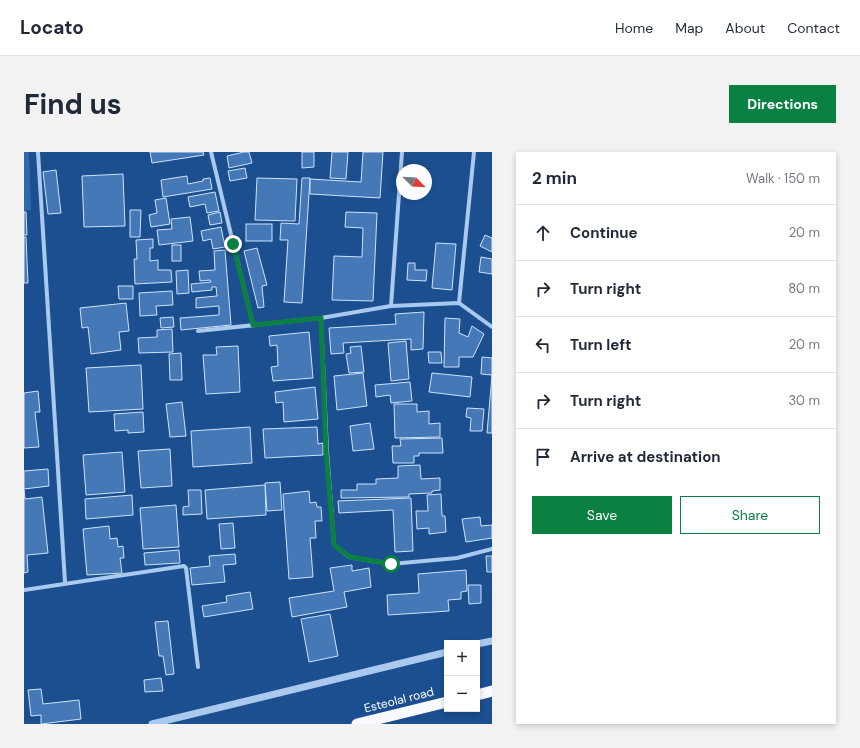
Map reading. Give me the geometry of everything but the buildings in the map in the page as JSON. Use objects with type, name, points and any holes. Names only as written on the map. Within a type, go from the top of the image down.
[{"type":"highway","points":[[480,694],[492,691]]},
{"type":"highway","name":"Esteolal road","points":[[357,724],[444,703]]},
{"type":"street","points":[[38,152],[65,582]]},
{"type":"street","points":[[211,152],[253,325]]},
{"type":"street","points":[[391,306],[402,152]]},
{"type":"street","points":[[459,304],[474,152]]},
{"type":"street","points":[[198,331],[321,318],[391,306],[459,304],[492,327]]},
{"type":"street","points":[[321,318],[326,451],[334,545],[350,557],[391,564],[457,558],[492,550]]},
{"type":"street","points":[[24,590],[65,582],[184,566],[186,568],[198,667]]},
{"type":"street","points":[[480,643],[492,641]]},
{"type":"street","points":[[152,724],[444,653]]},
{"type":"shaded area","points":[[24,152],[29,152],[31,210],[24,211]]},
{"type":"route","points":[[233,244],[253,325],[321,318],[326,451],[334,545],[350,557],[391,564]]}]
